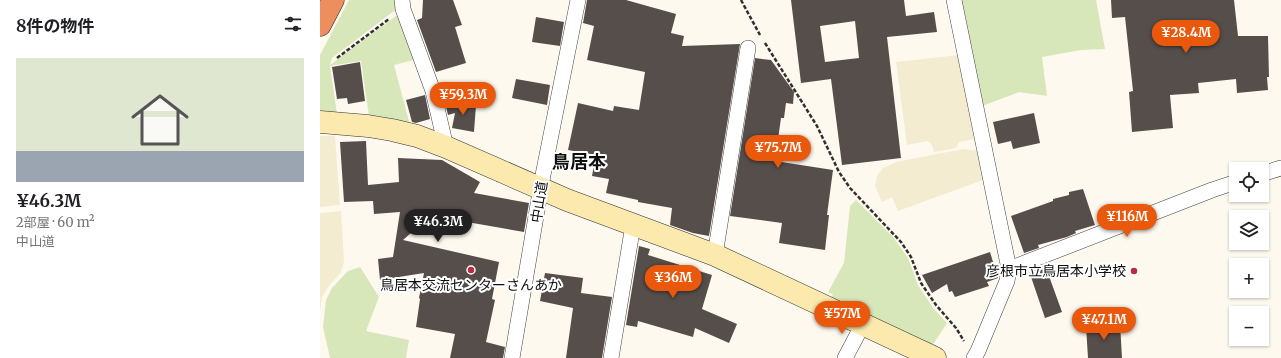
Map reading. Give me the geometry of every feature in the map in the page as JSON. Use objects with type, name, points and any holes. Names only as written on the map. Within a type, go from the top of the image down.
[{"type":"highway","points":[[320,26],[334,0]]},
{"type":"street","name":"中山道","points":[[512,358],[541,189],[578,0]]},
{"type":"street","points":[[954,0],[1008,269],[1007,281],[974,358]]},
{"type":"street","points":[[402,4],[433,91],[446,147]]},
{"type":"street","points":[[715,255],[748,48]]},
{"type":"street","points":[[320,122],[368,126],[392,130],[446,147],[541,189],[715,255],[935,358]]},
{"type":"street","points":[[1269,172],[1281,168]]},
{"type":"street","points":[[1008,269],[1229,184]]},
{"type":"street","points":[[611,358],[633,225]]},
{"type":"street","points":[[845,358],[863,324]]},
{"type":"path","points":[[741,0],[763,40],[817,126],[839,172],[850,188],[901,242],[912,257],[921,283],[936,305],[965,341]]},
{"type":"path","points":[[337,58],[402,4]]},
{"type":"shaded area","points":[[959,55],[974,139],[959,142],[956,148],[934,152],[932,145],[928,141],[907,145],[896,62]]},
{"type":"shaded area","points":[[320,136],[335,136],[340,205],[320,207]]},
{"type":"shaded area","points":[[963,149],[977,151],[983,180],[898,211],[892,197],[882,202],[875,186],[877,176],[883,168],[896,162]]},
{"type":"shaded area","points":[[341,211],[344,262],[341,272],[328,287],[322,297],[320,311],[320,213]]},
{"type":"green space","points":[[349,0],[398,0],[398,8],[332,58],[330,65],[400,13],[418,59],[394,65],[410,125],[369,116],[361,61],[330,66],[337,114],[320,112],[320,55]]},
{"type":"green space","points":[[960,0],[1096,0],[1105,49],[1081,50],[1042,57],[1047,96],[1019,92],[982,106]]},
{"type":"green space","points":[[856,200],[893,237],[908,258],[918,285],[933,308],[947,323],[932,346],[831,298],[833,294],[828,292],[844,263],[850,206]]},
{"type":"green space","points":[[360,267],[379,297],[366,331],[409,340],[406,358],[330,358],[323,327],[326,300],[332,288],[348,271]]},
{"type":"building","points":[[423,0],[453,0],[462,25],[455,27],[466,63],[436,72],[417,20],[422,18]]},
{"type":"building","points":[[587,0],[626,0],[676,14],[671,33],[684,36],[682,46],[740,44],[709,236],[693,233],[670,225],[672,208],[638,202],[638,200],[606,193],[609,179],[592,176],[596,155],[568,150],[578,103],[613,111],[614,106],[639,110],[645,72],[587,60],[594,26],[583,23]]},
{"type":"building","points":[[791,0],[904,0],[906,16],[934,12],[937,32],[887,37],[901,158],[842,165],[831,79],[801,83]],"holes":[[[855,21],[859,58],[825,62],[820,26]]]},
{"type":"building","points":[[1111,0],[1234,0],[1238,36],[1268,36],[1268,90],[1237,93],[1236,79],[1198,83],[1199,93],[1170,95],[1173,128],[1132,132],[1129,92],[1133,91],[1125,17],[1112,18]]},
{"type":"building","points":[[536,17],[564,22],[560,46],[532,42]]},
{"type":"building","points":[[755,58],[771,60],[794,92],[793,104],[786,103],[784,118],[781,118],[775,161],[833,170],[827,215],[829,215],[825,250],[779,243],[782,223],[730,216]]},
{"type":"building","points":[[360,62],[365,101],[348,104],[347,98],[337,99],[332,67]]},
{"type":"building","points":[[516,79],[550,85],[547,105],[512,98]]},
{"type":"building","points":[[425,95],[430,119],[416,123],[412,122],[406,100]]},
{"type":"building","points":[[445,102],[476,105],[474,132],[452,128],[455,113],[448,115]]},
{"type":"building","points":[[1034,113],[1040,143],[1013,149],[1011,141],[998,144],[993,122]]},
{"type":"building","points":[[366,141],[368,185],[399,182],[398,158],[442,160],[480,182],[474,193],[529,203],[524,232],[467,222],[468,214],[438,209],[403,240],[499,262],[492,299],[495,300],[486,342],[505,347],[503,358],[450,358],[455,334],[416,327],[419,298],[424,273],[380,280],[378,259],[393,257],[400,212],[374,214],[373,201],[344,202],[340,142]]},
{"type":"building","points":[[1083,189],[1095,225],[1075,231],[1076,233],[1067,237],[1038,245],[1039,248],[1024,253],[1011,216],[1053,201],[1053,199],[1069,195],[1069,192]]},
{"type":"building","points":[[639,246],[650,249],[648,255],[712,275],[702,309],[737,324],[729,343],[695,328],[693,337],[638,321],[637,327],[626,325]]},
{"type":"building","points":[[990,252],[998,278],[987,282],[989,286],[955,297],[952,291],[949,292],[947,284],[932,293],[922,275]]},
{"type":"building","points":[[1045,265],[1062,312],[1045,318],[1030,270]]},
{"type":"building","points":[[545,273],[583,278],[581,293],[612,297],[602,358],[566,358],[573,308],[540,301]]},
{"type":"building","points":[[1120,323],[1122,358],[1088,358],[1086,326]]},
{"type":"place","name":"鳥居本交流センターさんあか","points":[[471,270]]},
{"type":"place","name":"彦根市立鳥居本小学校","points":[[1134,271]]},
{"type":"district","name":"鳥居本","points":[[579,162]]}]
